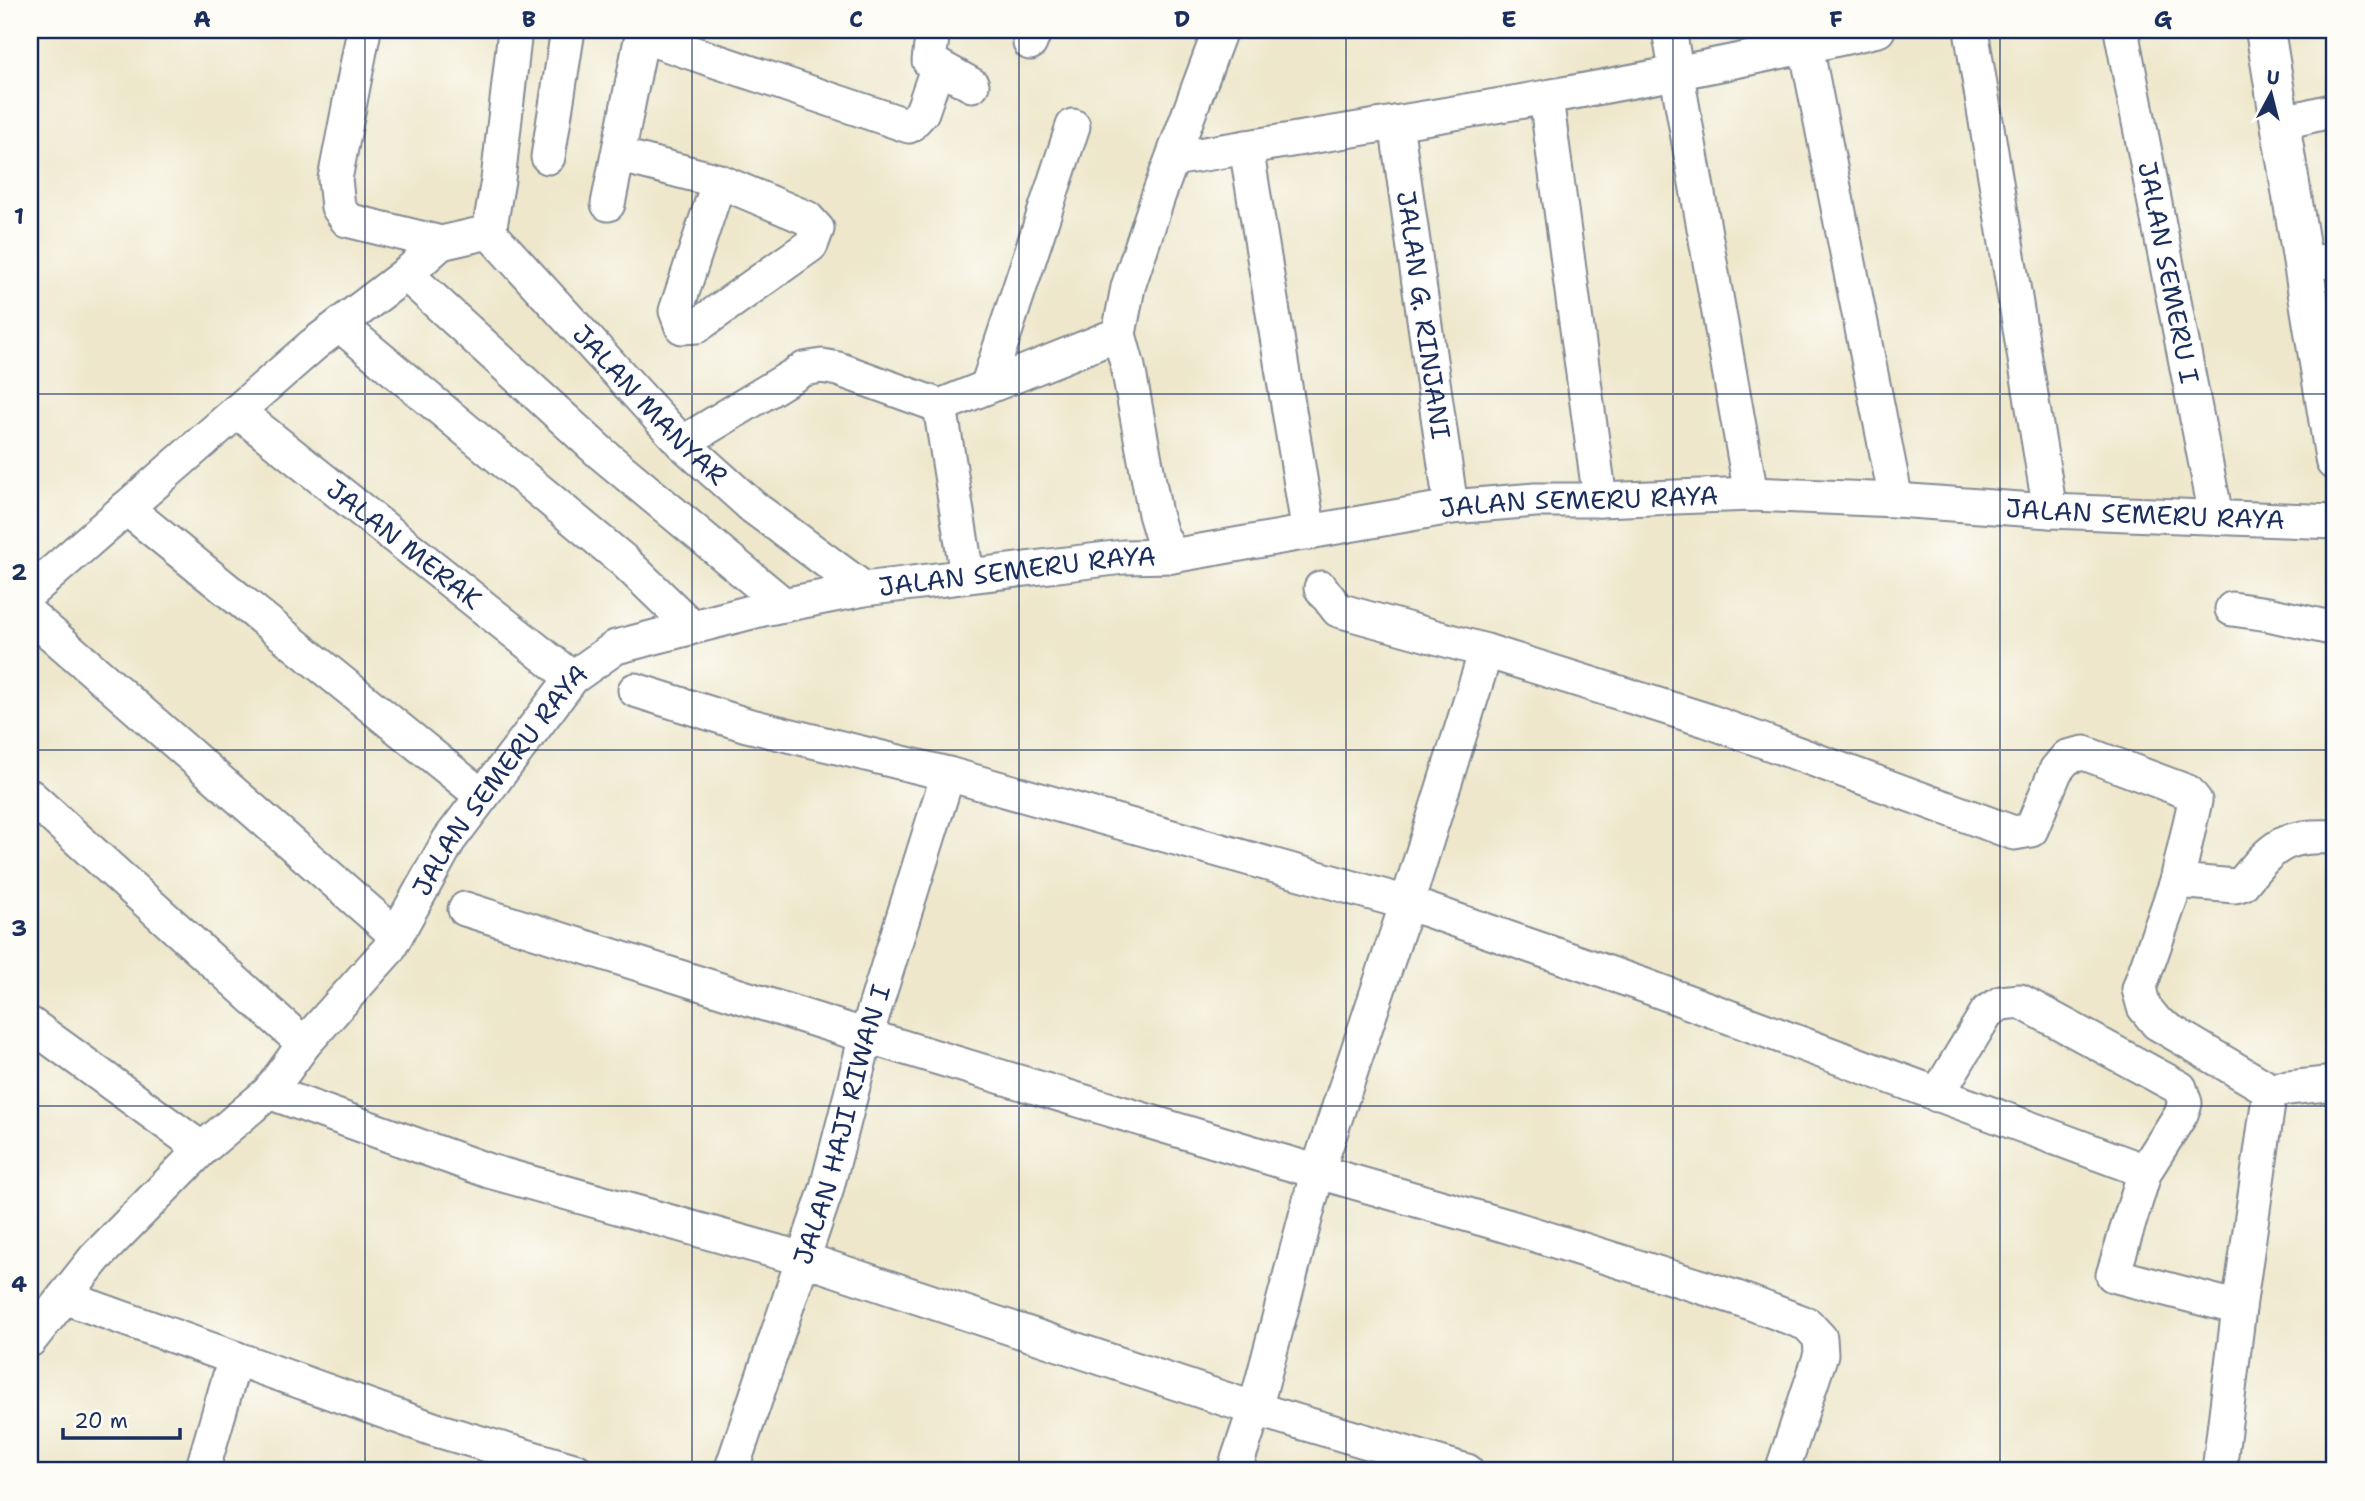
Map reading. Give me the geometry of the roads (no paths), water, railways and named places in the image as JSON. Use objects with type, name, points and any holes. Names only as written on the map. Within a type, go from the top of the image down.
[{"type":"street","points":[[364,30],[335,179],[338,207],[347,220],[441,243],[489,232],[498,180],[514,30]]},
{"type":"street","points":[[548,157],[568,30]]},
{"type":"street","points":[[933,30],[929,61],[972,85]]},
{"type":"street","points":[[1668,30],[1751,494]]},
{"type":"street","points":[[1173,159],[1546,98],[1878,30]]},
{"type":"street","points":[[1971,30],[2050,511]]},
{"type":"street","name":"JALAN SEMERU I","points":[[2121,30],[2216,516]]},
{"type":"street","points":[[2265,30],[2280,123],[2320,262],[2335,461]]},
{"type":"street","points":[[1172,556],[1155,514],[1128,367],[1119,334],[1128,287],[1214,32]]},
{"type":"street","points":[[608,204],[642,33],[909,126],[922,112],[938,66]]},
{"type":"street","points":[[1806,46],[1896,500]]},
{"type":"street","points":[[1546,98],[1600,500]]},
{"type":"street","points":[[2280,123],[2335,110]]},
{"type":"street","name":"JALAN G. RINJANI","points":[[1395,123],[1451,507]]},
{"type":"street","points":[[987,387],[1073,126]]},
{"type":"street","points":[[1246,148],[1308,533]]},
{"type":"street","points":[[618,155],[719,181],[807,218],[817,229],[811,246],[697,326],[682,327],[676,311],[719,181]]},
{"type":"street","name":"JALAN MANYAR","points":[[489,232],[682,443],[753,507],[864,589]]},
{"type":"street","points":[[30,592],[313,345],[341,326],[441,243]]},
{"type":"street","points":[[406,274],[601,453],[784,605]]},
{"type":"street","points":[[341,326],[624,561],[692,627]]},
{"type":"street","points":[[682,443],[804,369],[822,366],[838,369],[940,406],[1119,334]]},
{"type":"street","points":[[940,406],[967,575]]},
{"type":"street","name":"JALAN MERAK","points":[[237,411],[572,678]]},
{"type":"street","name":"JALAN SEMERU RAYA","points":[[30,1340],[95,1258],[202,1149],[269,1092],[304,1044],[388,950],[449,840],[572,678],[616,647],[784,605],[864,589],[1123,558],[1172,556],[1451,507],[1535,500],[1751,494],[1896,500],[2050,511],[2335,522]]},
{"type":"street","points":[[126,508],[482,796]]},
{"type":"street","points":[[1321,588],[1338,610],[1486,651],[1706,720],[2014,833],[2031,830],[2056,770],[2067,757],[2084,753],[2188,792],[2195,801],[2178,881],[2139,989],[2144,1007],[2157,1023],[2270,1090],[2335,1083]]},
{"type":"street","points":[[2232,609],[2335,629]]},
{"type":"street","points":[[30,615],[396,935]]},
{"type":"street","points":[[1234,1471],[1255,1409],[1318,1170],[1407,902],[1486,651]]},
{"type":"street","points":[[635,690],[747,726],[948,774],[1407,902],[1643,985],[2145,1171]]},
{"type":"street","name":"JALAN HAJI RIWAN I","points":[[731,1471],[827,1191],[866,1036],[948,774]]},
{"type":"street","points":[[30,796],[304,1044]]},
{"type":"street","points":[[2178,881],[2235,886],[2242,884],[2277,845],[2292,839],[2335,837]]},
{"type":"street","points":[[465,909],[866,1036],[1737,1298],[1807,1324],[1820,1338],[1821,1354],[1782,1471]]},
{"type":"street","points":[[1937,1095],[1987,1012],[2001,1003],[2020,1001],[2180,1088],[2185,1102],[2181,1115],[2145,1171],[2113,1275],[2239,1308]]},
{"type":"street","points":[[30,1024],[202,1149]]},
{"type":"street","points":[[2219,1471],[2270,1090]]},
{"type":"street","points":[[269,1092],[489,1171],[803,1259],[1255,1409],[1467,1471]]},
{"type":"street","points":[[64,1297],[433,1429],[577,1471]]},
{"type":"street","points":[[202,1471],[235,1358]]}]
